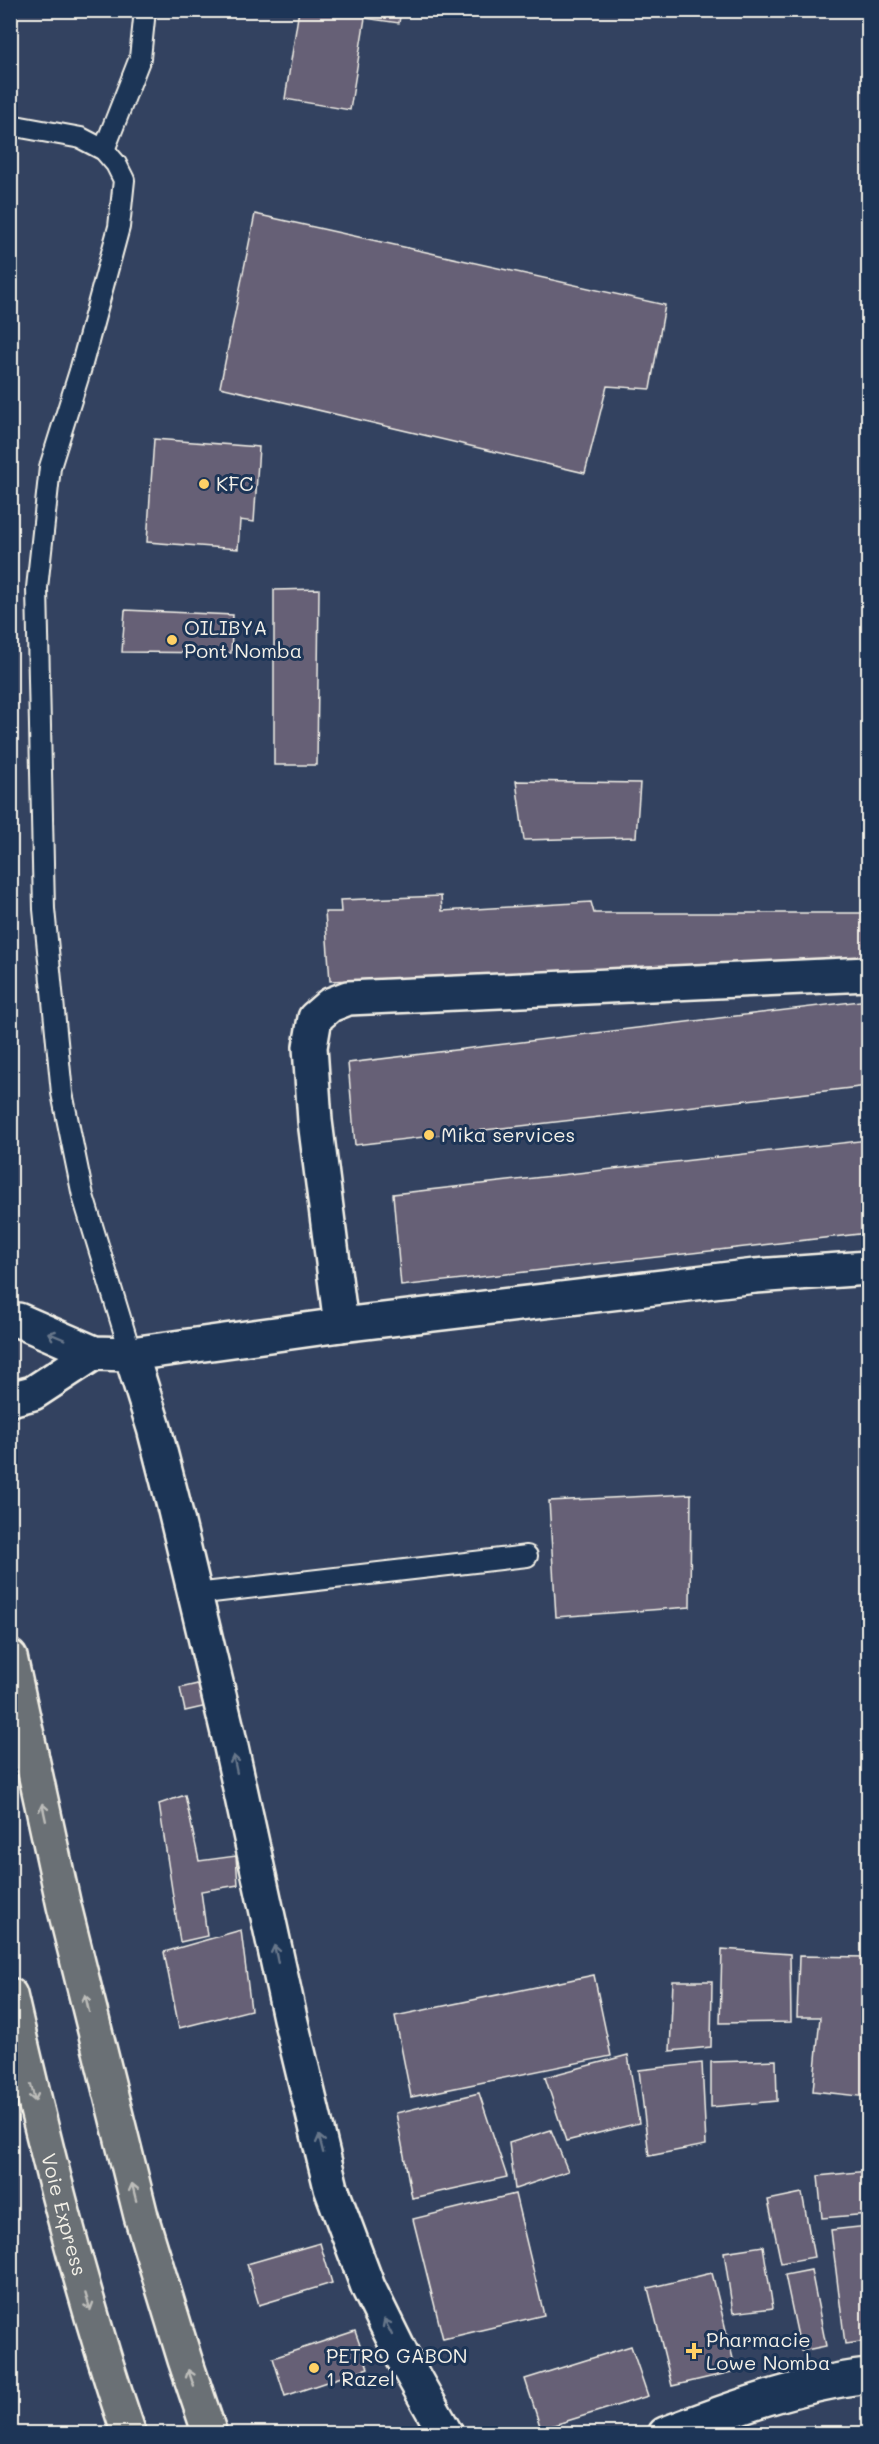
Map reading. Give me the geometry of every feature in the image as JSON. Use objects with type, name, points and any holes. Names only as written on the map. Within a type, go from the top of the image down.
[{"type":"highway","points":[[10,1657],[72,1939],[141,2216],[210,2433]]},
{"type":"highway","name":"Voie Express","points":[[10,1995],[40,2126],[75,2259],[129,2433]]},
{"type":"street","points":[[341,1325],[315,1121],[310,1047],[315,1018],[330,1005],[348,998],[868,974]]},
{"type":"street","points":[[10,1320],[18,1320],[94,1353],[131,1354],[341,1325],[755,1276],[868,1268]]},
{"type":"street","points":[[10,1399],[33,1394],[94,1353]]},
{"type":"street","points":[[131,1354],[154,1428],[195,1594],[228,1733],[290,2018],[331,2187],[368,2287],[403,2358],[446,2433]]},
{"type":"street","points":[[665,2433],[813,2385],[868,2376]]},
{"type":"lane","points":[[104,150],[140,58],[145,10]]},
{"type":"lane","points":[[10,125],[81,138],[104,150],[116,164],[124,180],[119,227],[80,371],[50,467],[37,588],[44,909],[62,1093],[83,1196],[131,1354]]},
{"type":"lane","points":[[195,1594],[527,1556]]},
{"type":"building","points":[[299,10],[401,10],[399,23],[365,18],[350,110],[285,99]]},
{"type":"building","points":[[255,214],[665,305],[650,389],[607,386],[585,473],[220,387]]},
{"type":"building","name":"KFC","points":[[154,439],[259,447],[254,522],[240,520],[238,549],[147,542]]},
{"type":"building","points":[[319,589],[317,765],[274,765],[274,590]]},
{"type":"building","points":[[125,610],[233,615],[231,653],[122,652]]},
{"type":"building","points":[[516,781],[640,783],[636,837],[524,840]]},
{"type":"building","points":[[441,896],[442,911],[591,902],[594,913],[868,913],[868,959],[330,981],[325,912],[341,912],[340,900]]},
{"type":"building","points":[[868,1000],[868,1086],[355,1145],[348,1063]]},
{"type":"building","points":[[868,1140],[868,1233],[401,1286],[393,1194]]},
{"type":"building","points":[[691,1494],[690,1607],[556,1617],[549,1501]]},
{"type":"building","points":[[202,1683],[207,1706],[185,1711],[180,1688]]},
{"type":"building","points":[[185,1795],[199,1861],[236,1856],[238,1885],[201,1891],[207,1936],[180,1942],[159,1804]]},
{"type":"building","points":[[241,1930],[251,2010],[179,2028],[164,1952]]},
{"type":"building","points":[[722,1949],[790,1954],[791,2022],[720,2023]]},
{"type":"building","points":[[799,1956],[868,1957],[868,2097],[813,2091],[820,2017],[797,2017]]},
{"type":"building","points":[[594,1975],[611,2056],[411,2097],[395,2016]]},
{"type":"building","points":[[673,1981],[712,1981],[711,2047],[670,2051]]},
{"type":"building","points":[[628,2055],[639,2123],[566,2141],[545,2077]]},
{"type":"building","points":[[776,2060],[777,2101],[711,2107],[711,2062]]},
{"type":"building","points":[[702,2063],[706,2145],[649,2156],[639,2070]]},
{"type":"building","points":[[479,2093],[507,2177],[412,2198],[396,2113]]},
{"type":"building","points":[[551,2130],[568,2171],[515,2189],[509,2143]]},
{"type":"building","points":[[868,2171],[868,2214],[822,2218],[818,2176]]},
{"type":"building","points":[[802,2193],[814,2257],[781,2263],[768,2200]]},
{"type":"building","points":[[515,2194],[544,2315],[443,2339],[413,2219]]},
{"type":"building","points":[[868,2226],[868,2341],[845,2344],[831,2230]]},
{"type":"building","points":[[320,2243],[332,2283],[259,2305],[247,2264]]},
{"type":"building","points":[[763,2246],[773,2308],[733,2313],[724,2252]]},
{"type":"building","points":[[811,2270],[826,2346],[801,2351],[785,2275]]},
{"type":"building","points":[[712,2273],[736,2371],[672,2386],[648,2288]]},
{"type":"building","points":[[355,2331],[368,2368],[285,2396],[273,2358]]},
{"type":"building","points":[[631,2346],[648,2396],[541,2429],[525,2379]]},
{"type":"place","name":"KFC","points":[[204,484]]},
{"type":"place","name":"OILIBYA Pont Nomba","points":[[172,640]]},
{"type":"place","name":"Mika services","points":[[429,1135]]},
{"type":"place","name":"Pharmacie Lowe Nomba","points":[[694,2351]]},
{"type":"place","name":"PETRO GABON 1 Razel","points":[[314,2368]]}]
